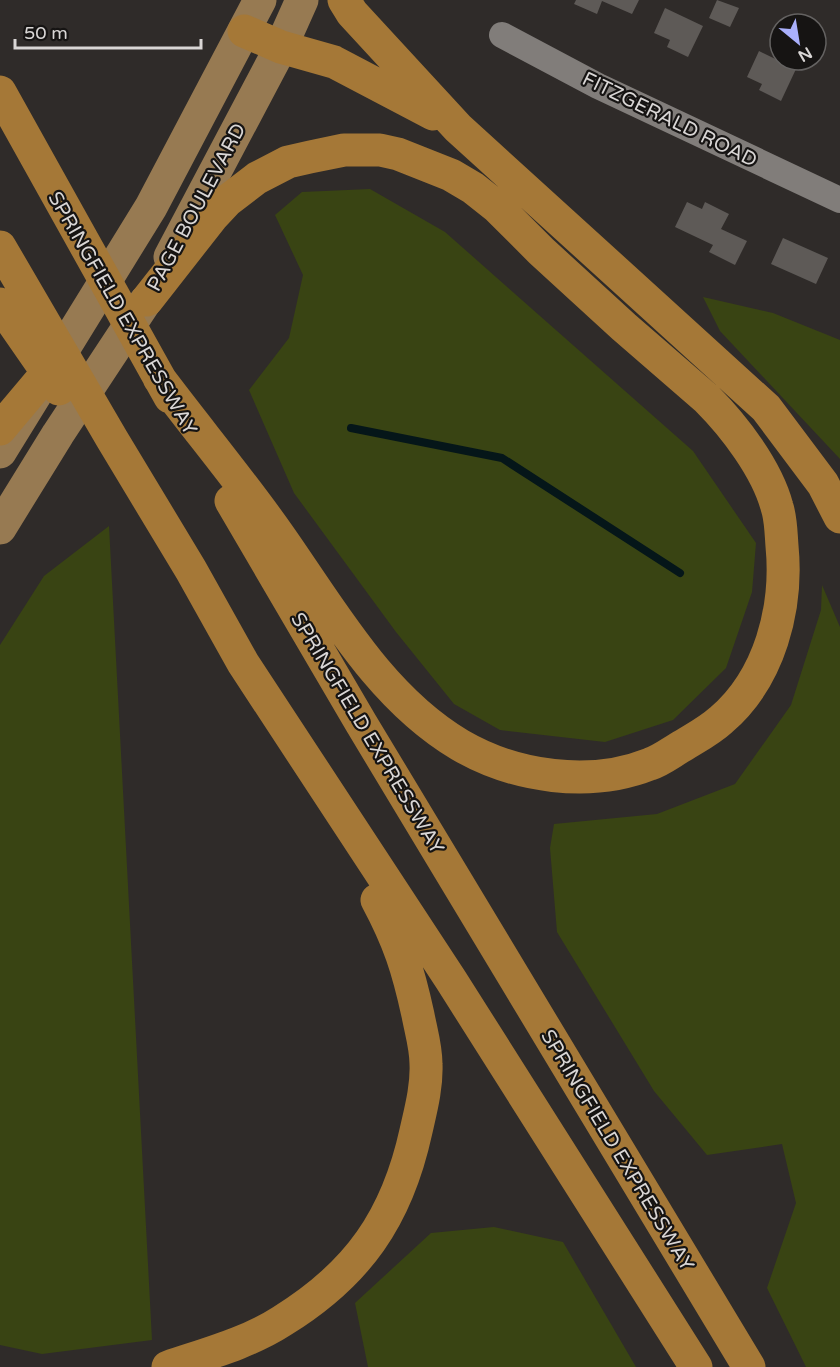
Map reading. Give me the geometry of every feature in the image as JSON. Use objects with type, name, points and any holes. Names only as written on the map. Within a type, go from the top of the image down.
[{"type":"highway","points":[[344,0],[352,13],[458,128],[761,402],[823,484],[840,517]]},
{"type":"highway","points":[[244,31],[351,70],[458,128]]},
{"type":"highway","name":"SPRINGFIELD EXPRESSWAY","points":[[0,92],[159,378],[361,723],[749,1367]]},
{"type":"highway","points":[[147,300],[204,226],[227,201],[257,178],[288,162],[329,153],[371,149],[398,154],[459,178],[497,207],[541,252],[707,399],[728,421],[752,455],[777,507],[784,565],[783,592],[778,619],[764,662],[744,694],[721,720],[707,731],[653,763],[640,768],[602,776],[568,778],[537,774],[473,752],[430,724],[371,667],[278,533],[159,378]]},
{"type":"highway","points":[[0,248],[17,312],[191,570],[233,645],[290,737],[451,980],[696,1367]]},
{"type":"highway","points":[[0,429],[52,367]]},
{"type":"highway","points":[[168,1367],[245,1340],[270,1328],[303,1307],[342,1273],[375,1235],[391,1209],[408,1167],[421,1109],[426,1061],[404,958],[393,930],[290,737]]},
{"type":"main road","name":"PAGE BOULEVARD","points":[[0,453],[151,207],[260,0]]},
{"type":"main road","name":"PAGE BOULEVARD","points":[[0,528],[58,434],[147,300],[281,46],[302,0]]},
{"type":"street","name":"FITZGERALD ROAD","points":[[501,35],[598,86],[840,200]]},
{"type":"green space","points":[[370,189],[445,232],[693,451],[756,543],[752,592],[726,668],[673,720],[605,742],[500,730],[454,704],[396,632],[294,493],[249,390],[289,338],[303,275],[275,215],[302,192]]},
{"type":"green space","points":[[703,297],[773,313],[840,340],[840,459],[720,331]]},
{"type":"green space","points":[[109,526],[152,1340],[42,1354],[0,1345],[0,645],[44,576]]},
{"type":"green space","points":[[822,585],[840,627],[840,1367],[806,1367],[767,1288],[796,1203],[782,1144],[707,1155],[654,1091],[557,932],[550,848],[554,824],[657,814],[735,784],[791,705],[821,610]]},
{"type":"green space","points":[[494,1227],[563,1242],[636,1367],[368,1367],[355,1303],[431,1233]]},
{"type":"building","points":[[576,0],[639,0],[632,14],[602,1],[597,14],[574,4]]},
{"type":"building","points":[[717,0],[739,8],[730,27],[709,18]]},
{"type":"building","points":[[665,8],[703,26],[688,57],[667,47],[670,40],[654,33]]},
{"type":"building","points":[[759,51],[768,55],[768,72],[795,72],[781,101],[759,90],[762,84],[747,77]]},
{"type":"building","points":[[687,202],[702,209],[705,202],[729,214],[721,229],[747,241],[735,265],[709,252],[713,245],[675,227]]},
{"type":"building","points":[[783,238],[828,258],[816,284],[771,264]]},
{"type":"waterway","points":[[351,428],[502,458],[680,573]]}]
